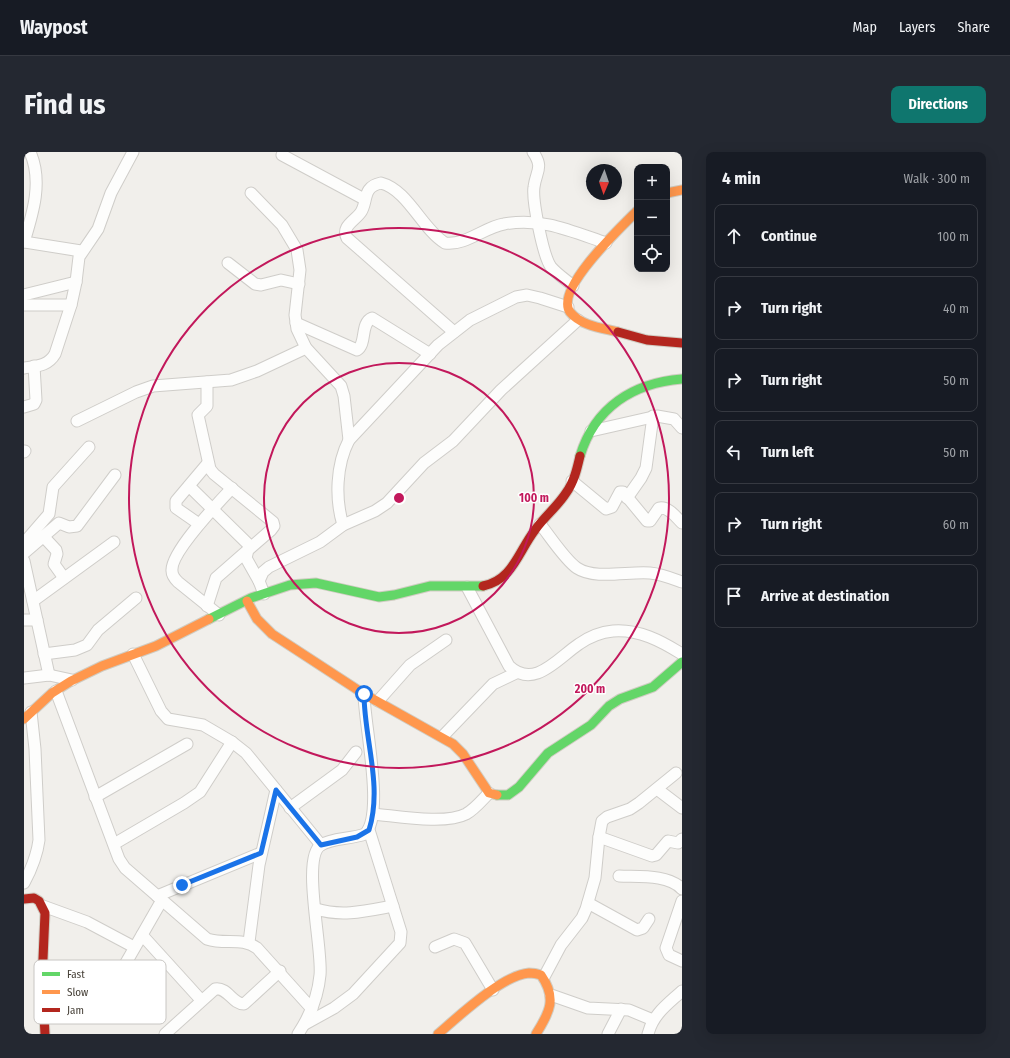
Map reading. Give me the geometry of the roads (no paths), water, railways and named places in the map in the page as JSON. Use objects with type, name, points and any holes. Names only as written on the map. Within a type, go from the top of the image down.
[{"type":"main road","points":[[670,192],[682,190]]},
{"type":"main road","points":[[634,214],[606,243],[573,286],[567,302],[568,308],[578,320],[598,328],[647,340],[666,343],[682,343]]},
{"type":"main road","points":[[27,716],[56,691],[72,680],[172,638],[247,601],[295,584],[307,583],[381,597],[400,595],[431,586],[467,587],[493,584],[504,577],[516,562],[540,524],[563,498],[572,481],[591,431],[610,408],[634,390],[646,384],[682,379]]},
{"type":"main road","points":[[247,601],[257,619],[272,634],[364,694],[443,736],[463,754],[488,792],[499,796],[508,795],[530,775],[548,753],[591,725],[609,706],[620,699],[653,687],[682,662]]},
{"type":"main road","points":[[24,899],[34,898],[43,906],[46,922],[43,960]]},
{"type":"main road","points":[[438,1034],[493,990],[514,977],[533,973],[544,977],[548,981],[551,995],[550,1010],[539,1031]]},
{"type":"main road","points":[[44,1024],[45,1034]]},
{"type":"street","points":[[30,152],[36,172],[37,194],[24,242],[81,251]]},
{"type":"street","points":[[24,407],[34,404],[36,400],[29,367],[50,361],[55,354],[71,305],[76,282],[77,261],[81,251],[98,229],[111,194],[133,152]]},
{"type":"street","points":[[533,152],[539,165],[533,192],[539,222],[538,231],[551,267],[573,286]]},
{"type":"street","points":[[282,155],[364,199]]},
{"type":"street","points":[[454,332],[347,238],[345,234],[346,227],[360,213],[364,199],[373,186],[381,183],[386,184],[398,193],[441,240],[450,244],[503,224],[539,222],[606,243]]},
{"type":"street","points":[[251,192],[282,225],[297,250],[300,270],[295,315],[296,323],[306,348],[341,386],[344,396],[349,440]]},
{"type":"street","points":[[228,263],[256,284],[261,285],[281,280],[299,284]]},
{"type":"street","points":[[24,295],[76,282]]},
{"type":"street","points":[[343,525],[340,515],[339,467],[343,451],[349,440],[430,354],[454,332],[470,320],[516,297],[528,295],[568,308]]},
{"type":"street","points":[[24,305],[71,305]]},
{"type":"street","points":[[296,323],[356,350],[361,346],[367,323],[369,320],[376,319],[430,354]]},
{"type":"street","points":[[259,580],[262,572],[268,567],[320,542],[343,525],[375,511],[387,503],[424,463],[453,442],[501,390],[578,320]]},
{"type":"street","points":[[77,422],[136,392],[153,386],[207,382],[243,377],[306,348]]},
{"type":"street","points":[[207,382],[207,406],[198,415],[208,463],[214,474],[273,522],[271,530],[216,578],[207,606]]},
{"type":"street","points":[[591,431],[654,416],[667,416],[674,419],[682,428]]},
{"type":"street","points":[[627,498],[646,468],[654,416]]},
{"type":"street","points":[[24,543],[48,514],[53,487],[89,447]]},
{"type":"street","points":[[199,524],[176,508],[176,501],[208,463]]},
{"type":"street","points":[[24,553],[59,523],[73,528],[77,526],[115,475]]},
{"type":"street","points":[[572,481],[606,509],[612,507],[620,492],[623,492],[647,521],[650,521],[659,508],[662,507],[666,508],[682,523]]},
{"type":"street","points":[[189,486],[213,509],[249,548]]},
{"type":"street","points":[[219,615],[174,577],[172,571],[174,564],[187,540],[199,524],[232,488]]},
{"type":"street","points":[[540,524],[571,562],[584,572],[595,574],[649,573],[665,576],[682,582]]},
{"type":"street","points":[[43,536],[56,550],[57,554],[54,564],[64,578]]},
{"type":"street","points":[[33,601],[114,542]]},
{"type":"street","points":[[249,548],[246,558],[259,580],[264,594]]},
{"type":"street","points":[[25,565],[49,675]]},
{"type":"street","points":[[467,587],[509,666],[516,673],[526,675],[540,672],[551,667],[580,644],[599,634],[613,631],[627,632],[658,639],[682,654]]},
{"type":"street","points":[[44,654],[75,650],[87,645],[98,630],[136,598]]},
{"type":"street","points":[[24,620],[37,620]]},
{"type":"street","points":[[378,701],[410,665],[446,640]]},
{"type":"street","points":[[133,654],[161,711],[168,719],[203,725],[232,742],[256,763],[290,808],[321,845]]},
{"type":"street","points":[[443,736],[493,684],[516,673]]},
{"type":"street","points":[[24,678],[49,675],[72,680]]},
{"type":"street","points":[[56,691],[119,859],[125,868],[207,939],[216,942],[249,942],[264,954],[280,971],[312,1009]]},
{"type":"street","points":[[305,1024],[334,1008],[353,994],[400,943],[401,932],[369,830],[373,814],[373,772],[365,718],[364,694]]},
{"type":"street","points":[[24,883],[33,867],[39,840],[36,757],[27,716]]},
{"type":"street","points":[[114,844],[200,792],[232,742]]},
{"type":"street","points":[[95,797],[187,744]]},
{"type":"street","points":[[290,808],[342,770],[356,752]]},
{"type":"street","points":[[544,977],[561,945],[582,918],[588,903],[595,878],[602,821],[607,817],[630,809],[676,773]]},
{"type":"street","points":[[657,789],[682,808]]},
{"type":"street","points":[[249,942],[261,853],[276,790]]},
{"type":"street","points":[[373,814],[437,819],[456,818],[471,810],[488,792]]},
{"type":"street","points":[[298,1034],[305,1024],[312,1009],[320,976],[321,962],[312,871],[314,851],[321,845],[357,837],[369,830]]},
{"type":"street","points":[[599,837],[652,856],[656,855],[668,841],[678,843],[682,839]]},
{"type":"street","points":[[128,960],[142,935],[159,898],[261,853]]},
{"type":"street","points":[[619,876],[662,879],[682,888]]},
{"type":"street","points":[[682,901],[666,948],[669,955],[682,961]]},
{"type":"street","points":[[588,903],[637,930],[644,928],[649,919]]},
{"type":"street","points":[[43,906],[87,922],[134,947]]},
{"type":"street","points":[[316,909],[329,913],[343,914],[393,906]]},
{"type":"street","points":[[142,935],[165,960]]},
{"type":"street","points":[[435,947],[454,939],[465,943],[493,990]]},
{"type":"street","points":[[166,961],[201,1000]]},
{"type":"street","points":[[165,1034],[212,990],[219,988],[223,989],[236,1002],[244,1004],[280,971]]},
{"type":"street","points":[[648,1034],[653,1020],[682,991]]},
{"type":"street","points":[[551,995],[588,1008],[621,1009],[636,1012],[653,1020]]},
{"type":"street","points":[[608,1034],[621,1009]]}]
